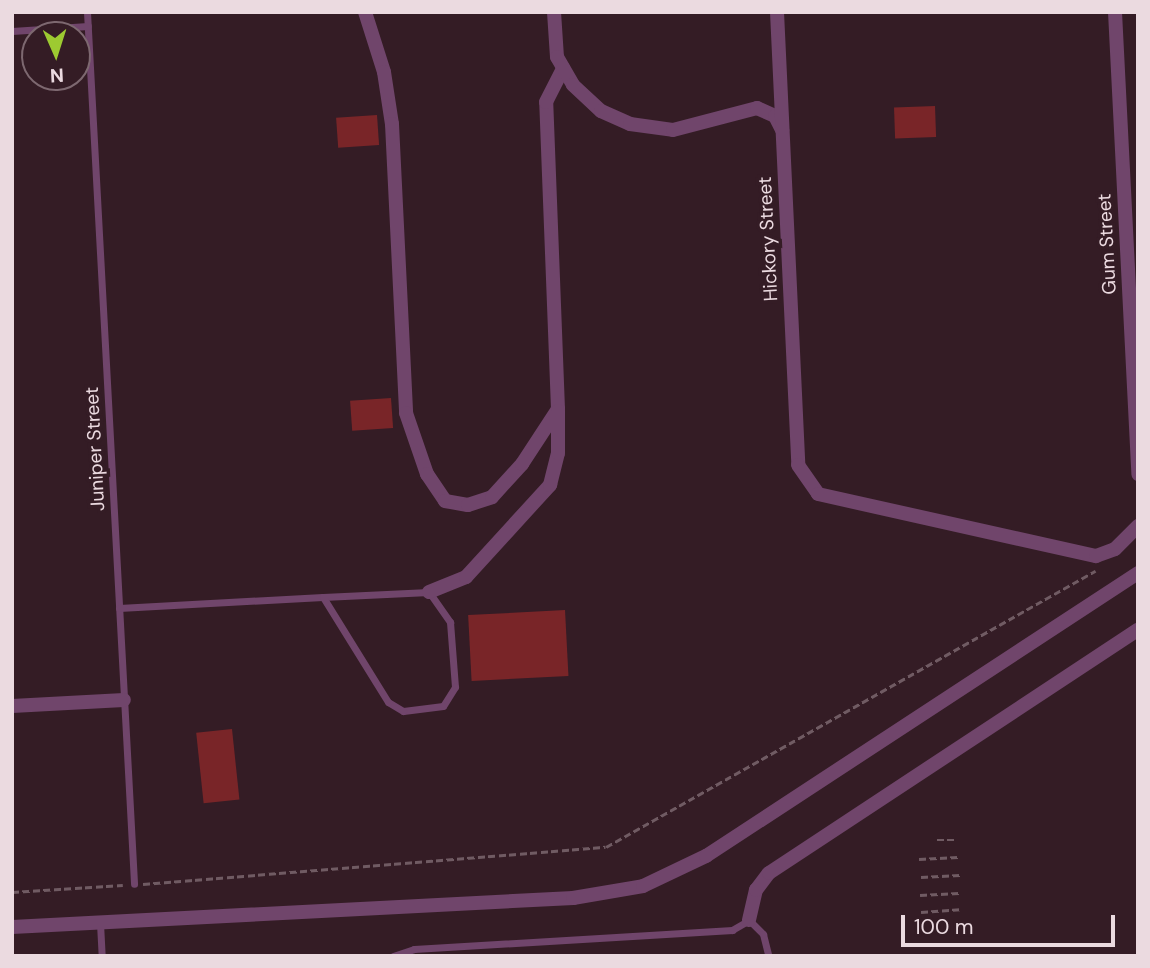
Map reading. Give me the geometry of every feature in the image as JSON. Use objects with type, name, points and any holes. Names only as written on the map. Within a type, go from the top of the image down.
[{"type":"street","points":[[365,12],[384,72],[391,124],[406,413],[427,474],[445,501],[468,505],[492,497],[522,464],[558,409]]},
{"type":"street","points":[[554,12],[556,57],[601,111],[630,124],[673,130],[757,108],[775,116],[783,131]]},
{"type":"street","name":"Hickory Street","points":[[777,12],[798,465],[818,494],[1096,556],[1115,549],[1138,526]]},
{"type":"street","name":"Gum Street","points":[[1115,12],[1138,474]]},
{"type":"street","points":[[429,592],[466,577],[498,548],[550,485],[558,453],[558,409],[546,102],[563,68]]},
{"type":"street","points":[[12,927],[573,898],[643,886],[706,856],[1138,573]]},
{"type":"street","points":[[748,920],[757,890],[768,873],[1138,630]]},
{"type":"street","points":[[12,706],[124,700]]},
{"type":"lane","name":"Juniper Street","points":[[91,82],[134,884]]},
{"type":"lane","points":[[119,608],[323,597],[429,592],[450,622],[455,687],[443,706],[424,712],[403,711],[388,702],[323,597]]},
{"type":"lane","points":[[393,956],[414,949],[732,930],[748,920],[763,934],[768,954]]},
{"type":"lane","points":[[100,923],[102,956]]},
{"type":"path","points":[[12,891],[606,847],[1097,570]]},
{"type":"path","points":[[937,841],[956,840]]},
{"type":"path","points":[[919,859],[958,857]]},
{"type":"path","points":[[920,877],[960,875]]},
{"type":"path","points":[[920,895],[959,893]]},
{"type":"path","points":[[921,912],[960,909]]},
{"type":"building","points":[[935,106],[936,137],[895,138],[894,107]]},
{"type":"building","points":[[377,115],[379,145],[338,148],[336,118]]},
{"type":"building","points":[[391,398],[393,428],[352,431],[350,401]]},
{"type":"building","points":[[565,610],[568,676],[472,681],[468,615]]},
{"type":"building","points":[[232,729],[239,800],[204,803],[196,733]]}]
